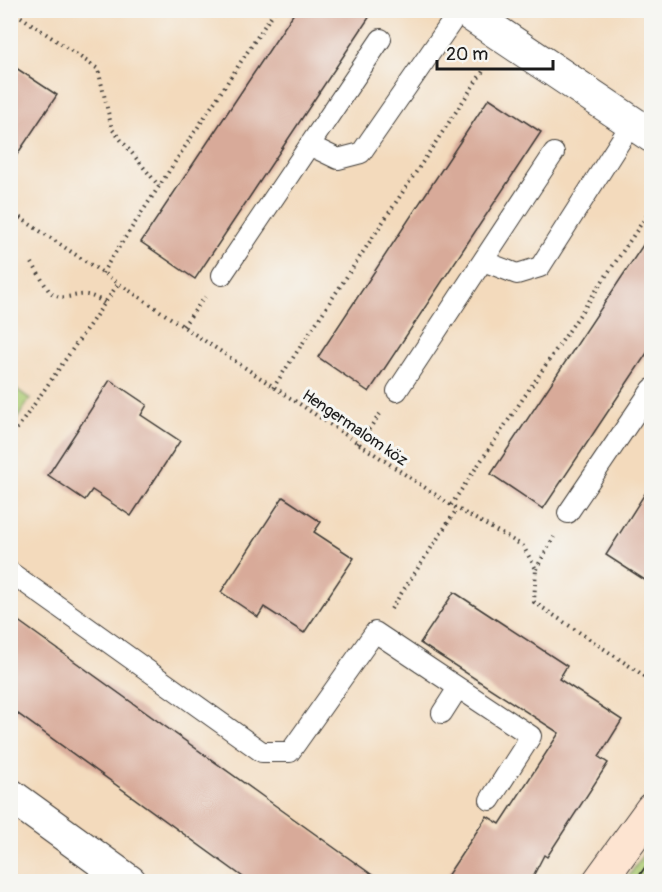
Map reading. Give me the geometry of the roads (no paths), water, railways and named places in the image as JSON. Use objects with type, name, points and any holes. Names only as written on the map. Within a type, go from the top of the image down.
[{"type":"main road","points":[[599,882],[651,809]]},
{"type":"street","points":[[465,10],[642,129]]},
{"type":"street","points":[[10,795],[130,882]]},
{"type":"lane","points":[[309,145],[339,159],[361,153],[460,10]]},
{"type":"lane","points":[[222,276],[381,39]]},
{"type":"lane","points":[[483,261],[517,274],[540,267],[642,129]]},
{"type":"lane","points":[[397,391],[554,153]]},
{"type":"lane","points":[[568,513],[651,389]]},
{"type":"lane","points":[[10,572],[262,752],[290,752],[375,632],[531,736],[490,800]]},
{"type":"lane","points":[[442,713],[458,688]]},
{"type":"tram line","points":[[635,882],[652,857]]}]
